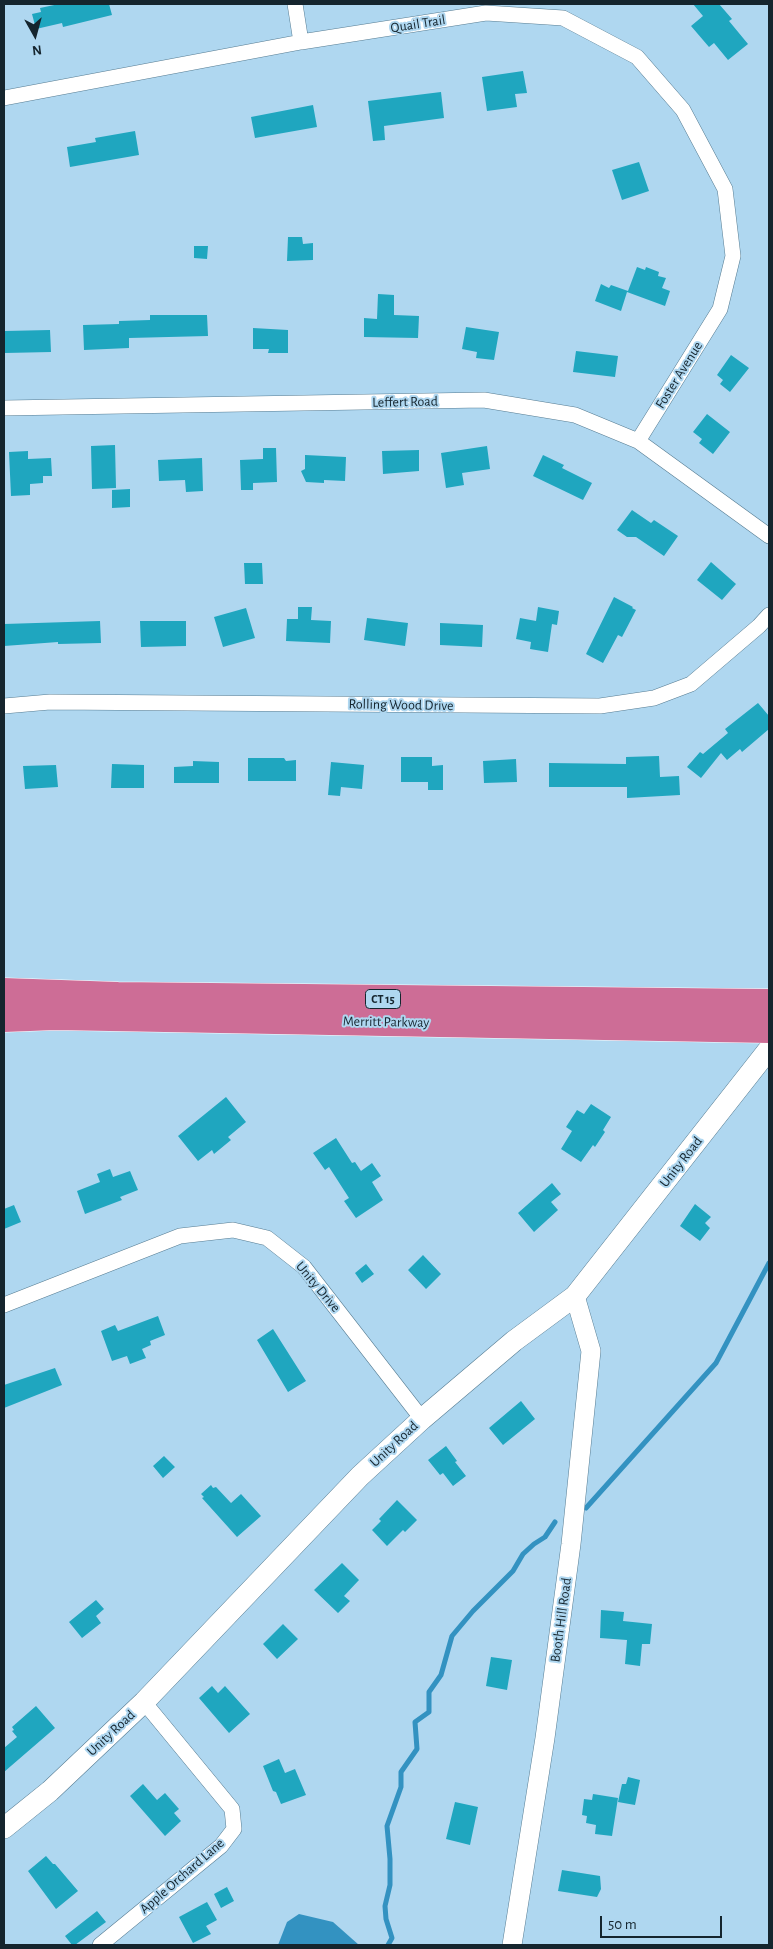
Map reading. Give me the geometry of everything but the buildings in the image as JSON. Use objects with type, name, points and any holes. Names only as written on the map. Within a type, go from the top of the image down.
[{"type":"highway","name":"Merritt Parkway","points":[[4,992],[118,996],[766,1003]]},
{"type":"highway","name":"Merritt Parkway","points":[[4,1018],[75,1016],[760,1029]]},
{"type":"main road","name":"Unity Road","points":[[4,1828],[50,1791],[144,1702],[360,1476],[422,1419],[514,1341],[575,1296],[769,1049]]},
{"type":"street","points":[[295,4],[301,42]]},
{"type":"street","name":"Quail Trail","points":[[4,98],[301,42],[486,13],[563,18],[637,57],[683,110],[725,189],[733,256],[720,310]]},
{"type":"street","name":"Foster Avenue","points":[[638,441],[720,310]]},
{"type":"street","name":"Leffert Road","points":[[4,408],[484,400],[575,415],[638,441],[769,536]]},
{"type":"street","name":"Rolling Wood Drive","points":[[4,706],[50,702],[600,706],[654,698],[691,684],[760,626],[769,615]]},
{"type":"street","name":"Unity Drive","points":[[4,1305],[180,1236],[233,1230],[267,1238],[304,1267],[422,1419]]},
{"type":"street","name":"Booth Hill Road","points":[[512,1945],[545,1738],[567,1573],[591,1351],[575,1296]]},
{"type":"street","name":"Apple Orchard Lane","points":[[100,1945],[221,1846],[234,1829],[232,1810],[144,1702]]},
{"type":"water","points":[[299,1914],[333,1922],[359,1945],[278,1945],[287,1922]]},
{"type":"waterway","points":[[586,1508],[716,1363],[769,1263]]},
{"type":"waterway","points":[[388,1945],[392,1938],[386,1919],[385,1906],[390,1885],[387,1826],[401,1787],[401,1772],[417,1749],[415,1722],[429,1712],[429,1692],[441,1675],[452,1636],[473,1611],[513,1571],[523,1554],[545,1537],[555,1522]]}]
